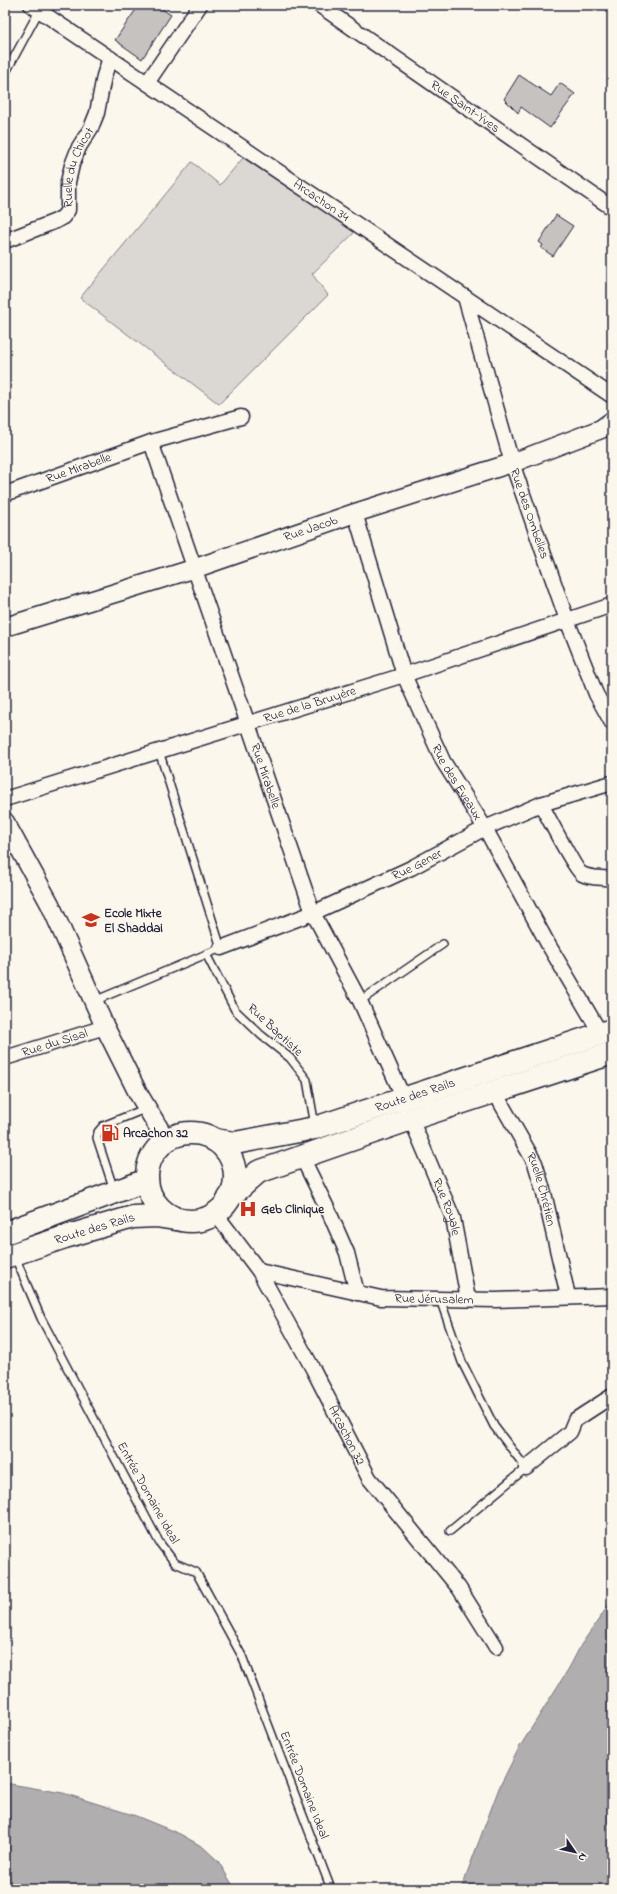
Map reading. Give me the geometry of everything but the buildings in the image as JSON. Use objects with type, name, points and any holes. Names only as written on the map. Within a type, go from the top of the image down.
[{"type":"main road","name":"Route des Rails","points":[[222,1206],[258,1172],[302,1157],[407,1109],[606,1032]]},
{"type":"main road","name":"Route des Rails","points":[[214,1140],[235,1143],[494,1092],[612,1054]]},
{"type":"main road","points":[[190,1133],[203,1135],[214,1140],[224,1149],[233,1166],[234,1186],[222,1206],[202,1219],[187,1221],[175,1218],[164,1212],[150,1193],[147,1180],[147,1169],[151,1158],[166,1140],[178,1135],[190,1133]]},
{"type":"main road","name":"Route des Rails","points":[[5,1233],[147,1180]]},
{"type":"main road","name":"Route des Rails","points":[[9,1256],[133,1217],[156,1216],[187,1221]]},
{"type":"street","points":[[147,83],[200,5]]},
{"type":"street","name":"Rue Saint-Yves","points":[[319,5],[612,208]]},
{"type":"street","name":"Arcachon 34","points":[[35,8],[612,396]]},
{"type":"street","name":"Ruelle du Chicot","points":[[5,241],[56,222],[63,217],[68,210],[68,182],[72,165],[79,147],[92,128],[97,113],[104,76],[110,58]]},
{"type":"street","name":"Rue des Ombelles","points":[[465,297],[512,463],[567,620],[596,694],[612,723]]},
{"type":"street","name":"Rue Mirabelle","points":[[5,494],[151,442],[241,417]]},
{"type":"street","name":"Rue Jacob","points":[[5,628],[196,568],[355,513],[512,463],[601,429],[612,421]]},
{"type":"street","name":"Rue Mirabelle","points":[[151,442],[196,568],[246,724],[313,913],[360,1001],[407,1109]]},
{"type":"street","name":"Rue des Eveaux","points":[[355,513],[404,675],[443,761],[485,828],[548,944],[606,1032]]},
{"type":"street","name":"Rue de la Bruyère","points":[[5,799],[404,675],[612,605]]},
{"type":"street","name":"Rue Gener","points":[[221,948],[313,913],[411,868],[485,828],[541,804],[612,783]]},
{"type":"street","points":[[541,804],[566,847],[573,864],[581,874],[591,878],[612,879]]},
{"type":"street","points":[[5,822],[50,904],[105,1027],[147,1108],[166,1140]]},
{"type":"street","name":"Rue du Sisal","points":[[5,1058],[105,1027]]},
{"type":"street","name":"Ruelle Chrétien","points":[[494,1092],[535,1163],[544,1193],[568,1296]]},
{"type":"street","name":"Rue Royale","points":[[407,1109],[453,1218],[468,1299]]},
{"type":"street","points":[[302,1157],[347,1253],[357,1293]]},
{"type":"street","name":"Arcachon 32","points":[[222,1206],[313,1369],[369,1478],[459,1588],[496,1647]]},
{"type":"street","name":"Rue Jérusalem","points":[[259,1271],[381,1298],[468,1299],[612,1296]]},
{"type":"street","points":[[526,1468],[570,1432],[575,1420],[612,1396]]},
{"type":"lane","points":[[5,74],[35,8]]},
{"type":"lane","points":[[159,751],[221,948]]},
{"type":"lane","points":[[360,1001],[443,944]]},
{"type":"lane","name":"Rue Gener","points":[[94,1001],[221,948]]},
{"type":"lane","name":"Rue Baptiste","points":[[206,954],[235,1010],[261,1035],[290,1058],[307,1080],[315,1128]]},
{"type":"lane","points":[[115,1192],[97,1138],[98,1132],[103,1126],[147,1108]]},
{"type":"lane","name":"Entrée Domaine Ideal","points":[[9,1256],[159,1542],[175,1563],[196,1572],[242,1656],[331,1889]]},
{"type":"lane","points":[[440,1299],[462,1362],[494,1426],[526,1468],[450,1531]]},
{"type":"shaded area","points":[[243,158],[355,232],[312,274],[328,295],[219,404],[80,298],[192,162],[220,185]]},
{"type":"shaded area","points":[[612,1600],[612,1889],[461,1889],[499,1788],[519,1748],[569,1668],[581,1645]]},
{"type":"shaded area","points":[[5,1783],[63,1793],[136,1816],[180,1834],[203,1847],[218,1861],[235,1889],[5,1889]]},
{"type":"place","name":"Ecole Mixte El Shaddai","points":[[91,920]]},
{"type":"place","name":"Arcachon 32","points":[[110,1133]]},
{"type":"place","name":"Geb Clinique","points":[[248,1209]]}]
